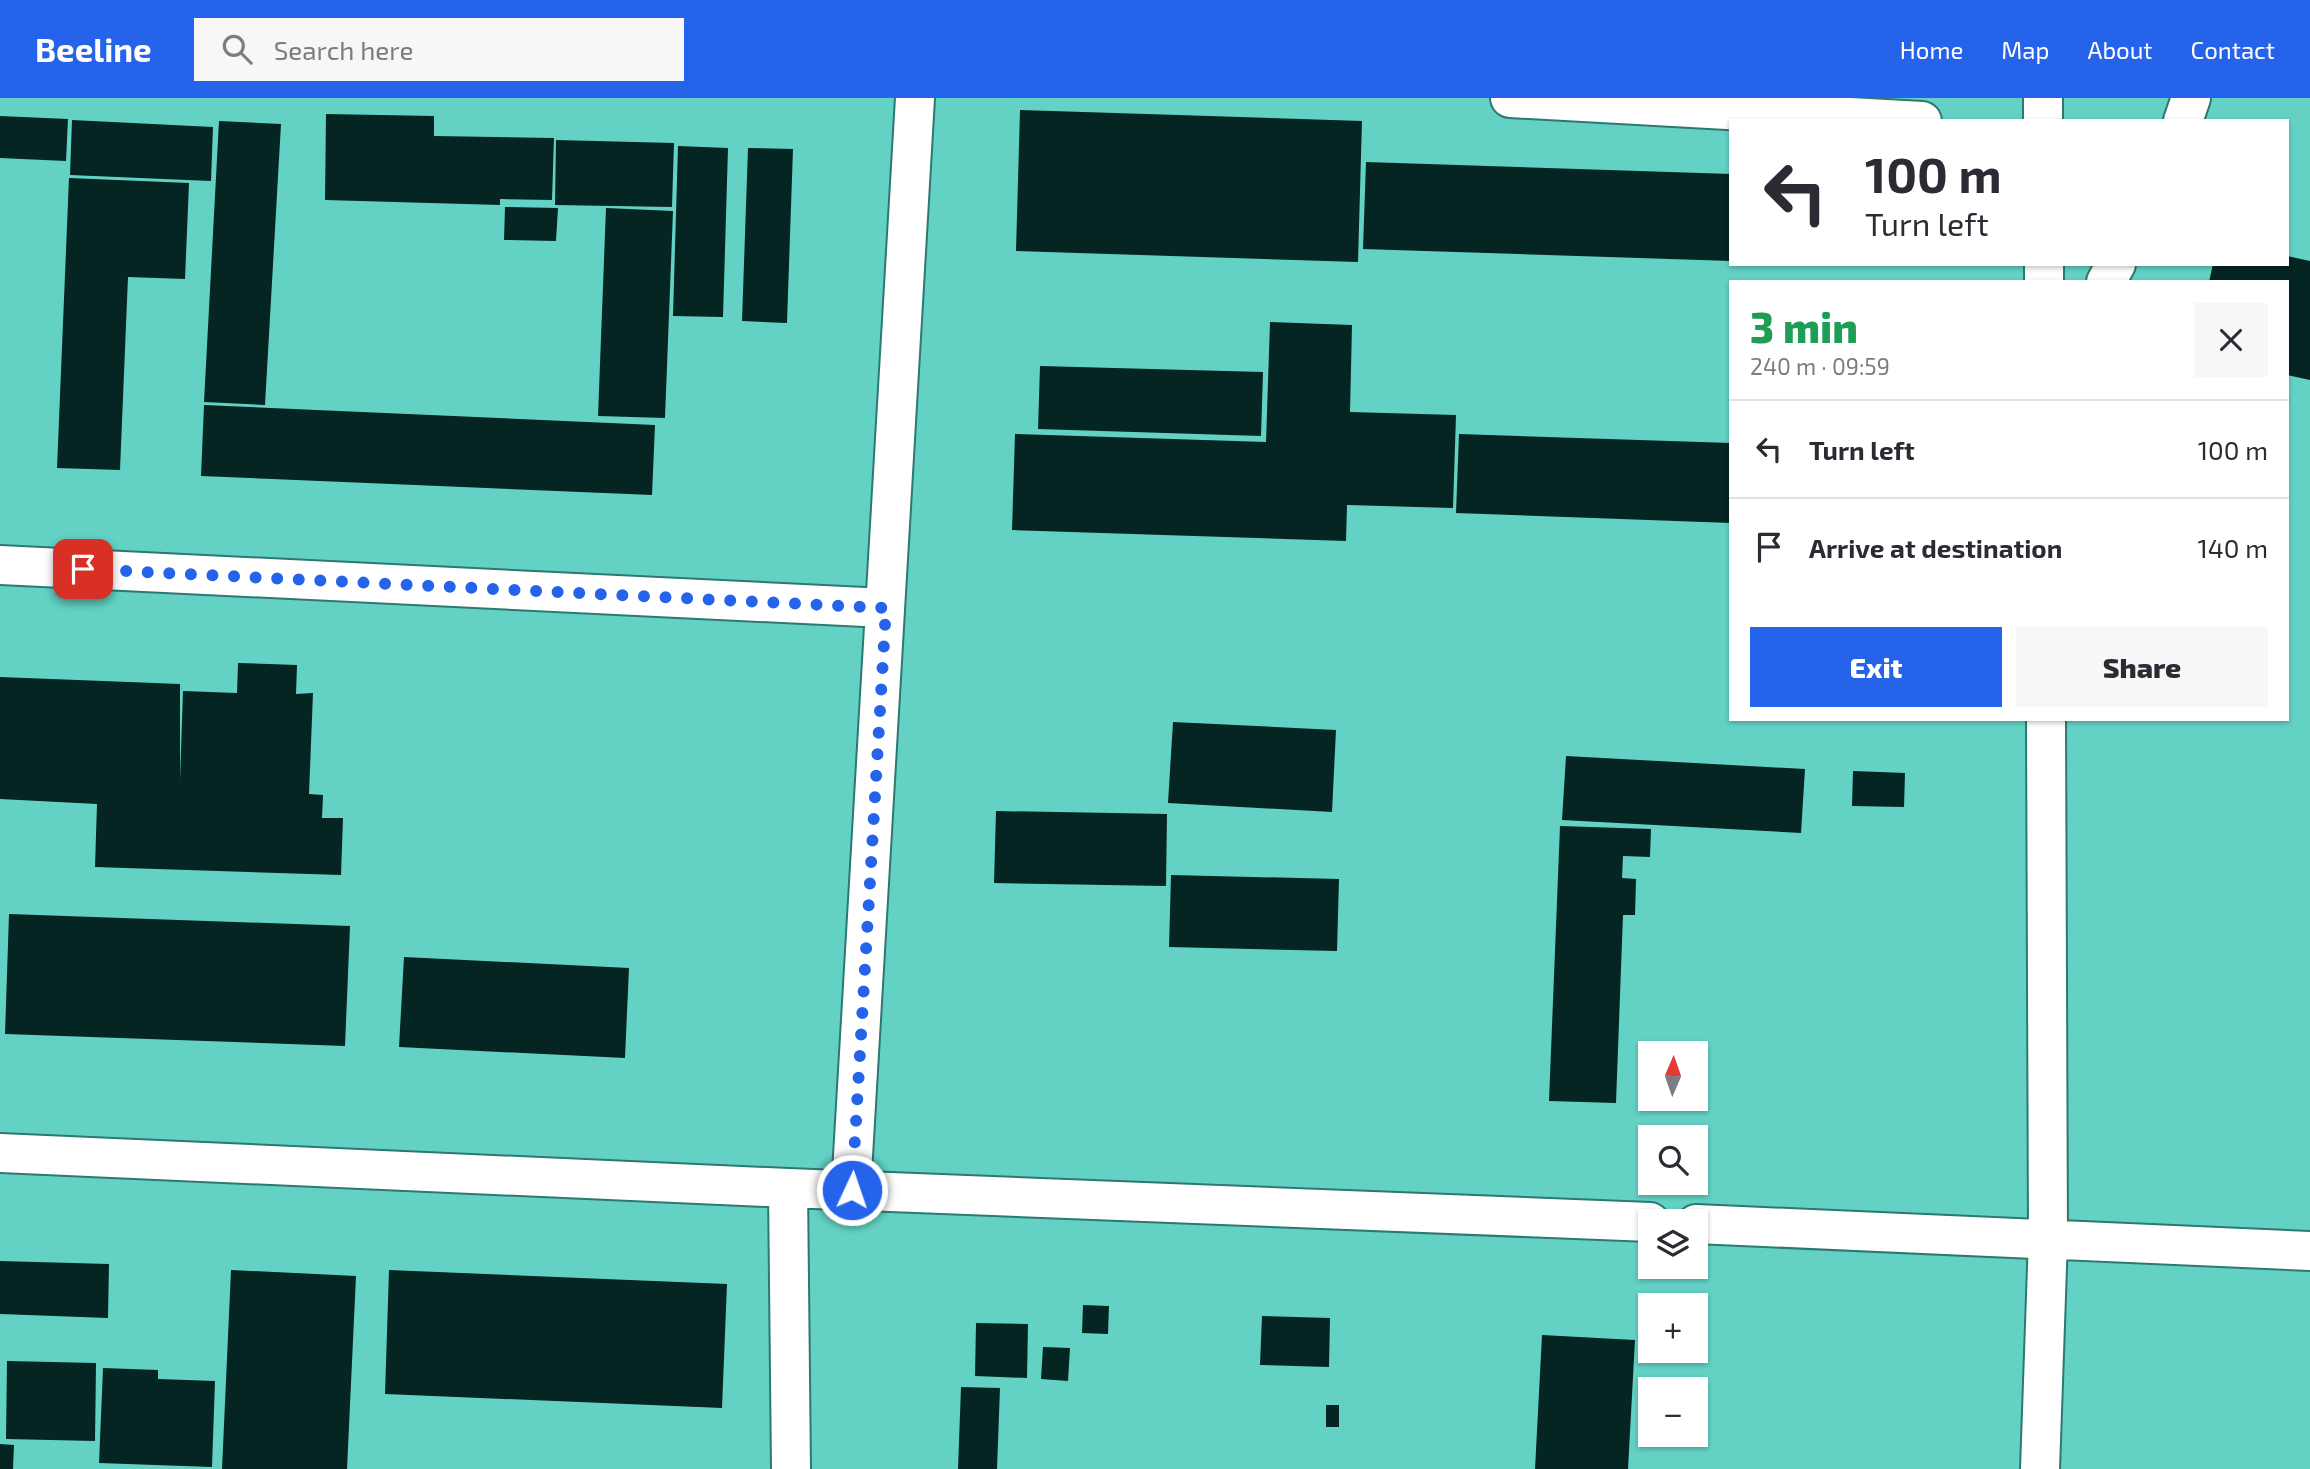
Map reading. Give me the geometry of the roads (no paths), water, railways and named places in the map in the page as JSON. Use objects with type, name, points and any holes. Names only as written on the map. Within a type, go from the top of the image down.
[{"type":"street","points":[[852,1190],[915,98]]},
{"type":"street","points":[[1510,98],[1886,119]]},
{"type":"street","points":[[2043,98],[2043,119]]},
{"type":"street","points":[[2184,119],[2191,98]]},
{"type":"street","points":[[0,565],[886,608]]},
{"type":"street","points":[[2040,1469],[2048,1238],[2046,721]]},
{"type":"street","points":[[0,1153],[1638,1222]]},
{"type":"street","points":[[788,1188],[791,1469]]},
{"type":"street","points":[[1708,1224],[2310,1251]]}]
